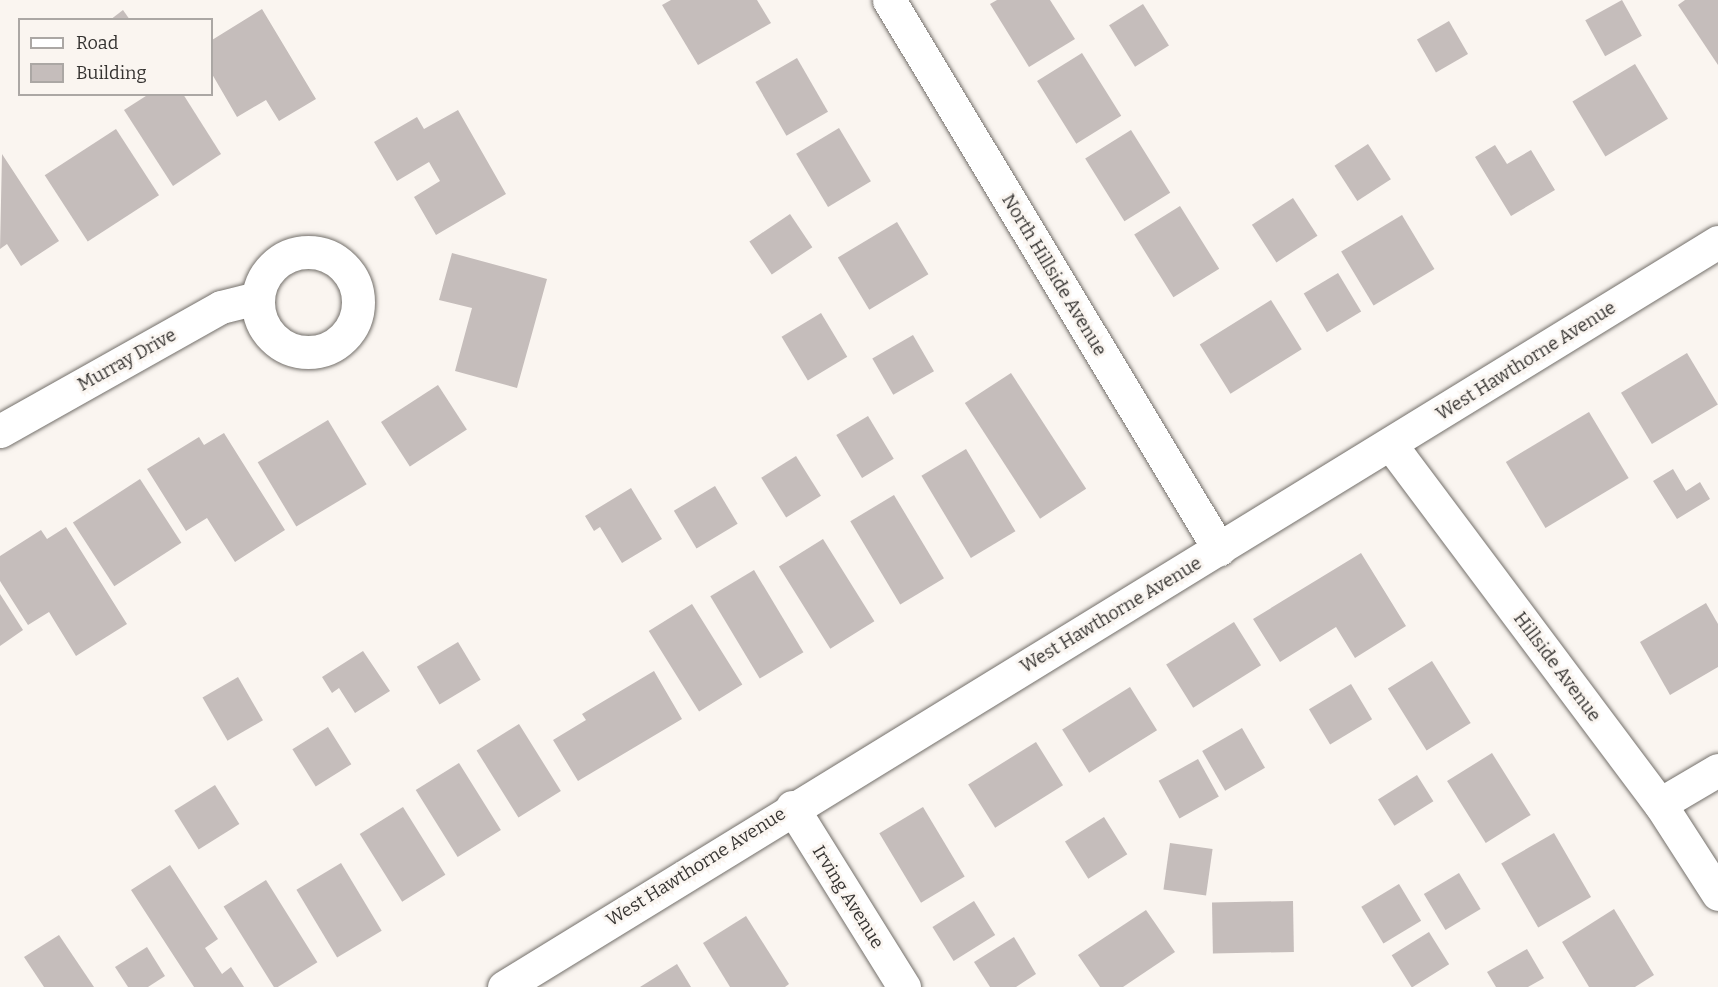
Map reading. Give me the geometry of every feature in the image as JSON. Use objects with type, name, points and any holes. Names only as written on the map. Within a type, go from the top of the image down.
[{"type":"street","name":"North Hillside Avenue","points":[[889,0],[1219,549]]},
{"type":"street","name":"West Hawthorne Avenue","points":[[504,987],[792,807],[1391,445],[1718,242]]},
{"type":"street","name":"Murray Drive","points":[[0,431],[221,307],[257,298]]},
{"type":"street","name":"Hillside Avenue","points":[[1391,445],[1660,804],[1718,894]]},
{"type":"street","points":[[1660,804],[1718,770]]},
{"type":"street","name":"Irving Avenue","points":[[792,807],[904,987]]},
{"type":"building","points":[[671,0],[757,0],[771,23],[698,65],[662,5]]},
{"type":"building","points":[[997,0],[1050,0],[1075,39],[1029,67],[990,4]]},
{"type":"building","points":[[1622,0],[1642,36],[1605,56],[1585,20]]},
{"type":"building","points":[[1685,0],[1718,0],[1718,65],[1678,5]]},
{"type":"building","points":[[1143,4],[1169,46],[1135,67],[1109,25]]},
{"type":"building","points":[[262,9],[316,99],[279,121],[266,100],[237,117],[213,76],[213,39]]},
{"type":"building","points":[[123,10],[129,18],[113,18]]},
{"type":"building","points":[[1449,21],[1468,54],[1436,72],[1417,40]]},
{"type":"building","points":[[1082,53],[1121,116],[1076,144],[1037,81]]},
{"type":"building","points":[[797,58],[828,112],[786,136],[755,82]]},
{"type":"building","points":[[1635,64],[1668,119],[1605,156],[1572,102]]},
{"type":"building","points":[[146,96],[184,96],[221,154],[173,186],[124,110]]},
{"type":"building","points":[[458,110],[506,194],[436,235],[414,197],[440,181],[429,162],[397,181],[374,142],[417,117],[424,129]]},
{"type":"building","points":[[839,128],[871,181],[828,207],[796,154]]},
{"type":"building","points":[[116,129],[159,195],[88,242],[45,175]]},
{"type":"building","points":[[1131,130],[1170,193],[1124,221],[1085,159]]},
{"type":"building","points":[[1368,144],[1391,179],[1357,201],[1334,166]]},
{"type":"building","points":[[1495,145],[1507,164],[1531,150],[1555,190],[1511,216],[1475,157]]},
{"type":"building","points":[[2,154],[59,241],[21,266],[7,244],[0,249]]},
{"type":"building","points":[[1293,198],[1318,236],[1276,262],[1252,225]]},
{"type":"building","points":[[1180,206],[1219,269],[1173,297],[1134,235]]},
{"type":"building","points":[[790,214],[812,247],[772,275],[749,241]]},
{"type":"building","points":[[1402,215],[1434,269],[1374,306],[1341,252]]},
{"type":"building","points":[[897,222],[928,274],[869,310],[838,258]]},
{"type":"building","points":[[452,253],[547,279],[517,388],[455,371],[472,308],[439,300]]},
{"type":"building","points":[[1338,273],[1361,312],[1327,332],[1304,294]]},
{"type":"building","points":[[1271,300],[1302,349],[1230,394],[1200,345]]},
{"type":"building","points":[[821,313],[847,357],[808,380],[782,337]]},
{"type":"building","points":[[913,335],[934,371],[893,395],[872,358]]},
{"type":"building","points":[[1687,353],[1718,404],[1652,444],[1621,393]]},
{"type":"building","points":[[1011,373],[1086,489],[1040,519],[965,403]]},
{"type":"building","points":[[438,385],[467,429],[410,466],[381,422]]},
{"type":"building","points":[[1589,412],[1629,478],[1546,528],[1506,462]]},
{"type":"building","points":[[868,416],[894,459],[862,478],[836,435]]},
{"type":"building","points":[[328,420],[367,484],[296,527],[258,462]]},
{"type":"building","points":[[224,433],[285,530],[235,562],[207,518],[186,531],[147,469],[199,437],[204,445]]},
{"type":"building","points":[[966,449],[1015,531],[971,558],[921,476]]},
{"type":"building","points":[[796,456],[821,496],[786,518],[761,478]]},
{"type":"building","points":[[1673,469],[1686,491],[1700,482],[1710,499],[1677,519],[1653,481]]},
{"type":"building","points":[[140,479],[181,543],[114,586],[73,523]]},
{"type":"building","points":[[715,486],[738,524],[697,548],[674,511]]},
{"type":"building","points":[[631,488],[662,539],[622,563],[600,527],[594,531],[585,516]]},
{"type":"building","points":[[894,495],[944,578],[900,604],[850,521]]},
{"type":"building","points":[[66,527],[127,624],[76,656],[49,612],[28,625],[0,581],[0,556],[41,530],[47,539]]},
{"type":"building","points":[[823,539],[874,621],[830,649],[779,567]]},
{"type":"building","points":[[1361,553],[1406,626],[1355,658],[1336,627],[1280,662],[1253,619]]},
{"type":"building","points":[[754,570],[803,652],[760,679],[710,596]]},
{"type":"building","points":[[0,594],[23,630],[0,646]]},
{"type":"building","points":[[1706,603],[1718,624],[1718,667],[1670,695],[1640,642]]},
{"type":"building","points":[[692,604],[742,685],[699,712],[649,631]]},
{"type":"building","points":[[1234,622],[1261,665],[1193,708],[1166,664]]},
{"type":"building","points":[[458,642],[481,680],[440,704],[417,667]]},
{"type":"building","points":[[363,651],[390,691],[355,713],[339,688],[332,693],[322,677]]},
{"type":"building","points":[[1432,661],[1471,723],[1427,750],[1388,689]]},
{"type":"building","points":[[654,671],[682,719],[578,781],[553,740],[586,720],[582,714]]},
{"type":"building","points":[[238,677],[263,720],[227,741],[202,698]]},
{"type":"building","points":[[1351,684],[1372,719],[1330,744],[1309,709]]},
{"type":"building","points":[[1130,687],[1157,730],[1089,773],[1062,729]]},
{"type":"building","points":[[519,724],[561,791],[518,817],[477,750]]},
{"type":"building","points":[[328,727],[351,764],[316,787],[292,749]]},
{"type":"building","points":[[1242,728],[1265,768],[1225,791],[1202,751]]},
{"type":"building","points":[[1036,742],[1063,785],[995,828],[968,784]]},
{"type":"building","points":[[1492,753],[1531,815],[1486,843],[1447,781]]},
{"type":"building","points":[[1198,759],[1219,797],[1179,818],[1159,781]]},
{"type":"building","points":[[459,763],[501,830],[458,857],[416,790]]},
{"type":"building","points":[[1417,775],[1433,801],[1394,826],[1378,799]]},
{"type":"building","points":[[215,785],[239,824],[199,849],[174,810]]},
{"type":"building","points":[[403,807],[445,875],[402,902],[360,834]]},
{"type":"building","points":[[923,807],[965,876],[921,903],[879,833]]},
{"type":"building","points":[[1104,817],[1127,854],[1088,879],[1065,841]]},
{"type":"building","points":[[1554,833],[1591,897],[1538,928],[1501,863]]},
{"type":"building","points":[[1170,843],[1213,849],[1206,896],[1163,890]]},
{"type":"building","points":[[341,863],[382,931],[337,957],[296,890]]},
{"type":"building","points":[[170,865],[218,939],[205,948],[222,974],[231,967],[244,987],[194,987],[131,890]]},
{"type":"building","points":[[1459,873],[1481,909],[1445,930],[1424,894]]},
{"type":"building","points":[[266,880],[317,962],[278,987],[274,987],[224,906]]},
{"type":"building","points":[[1399,884],[1421,921],[1383,944],[1361,907]]},
{"type":"building","points":[[974,901],[995,935],[954,961],[932,927]]},
{"type":"building","points":[[1293,901],[1294,952],[1213,953],[1212,902]]},
{"type":"building","points":[[1614,909],[1654,975],[1635,987],[1589,987],[1562,942]]},
{"type":"building","points":[[1146,910],[1175,952],[1123,987],[1100,987],[1078,955]]},
{"type":"building","points":[[746,916],[789,984],[785,987],[730,987],[703,943]]},
{"type":"building","points":[[1429,932],[1449,964],[1411,987],[1392,955]]},
{"type":"building","points":[[59,935],[94,987],[44,987],[24,957]]},
{"type":"building","points":[[1014,937],[1036,974],[1016,987],[990,987],[974,962]]},
{"type":"building","points":[[147,947],[165,976],[148,987],[128,987],[115,967]]},
{"type":"building","points":[[1527,949],[1544,978],[1528,987],[1496,987],[1487,972]]},
{"type":"building","points":[[677,964],[691,987],[640,987]]}]
